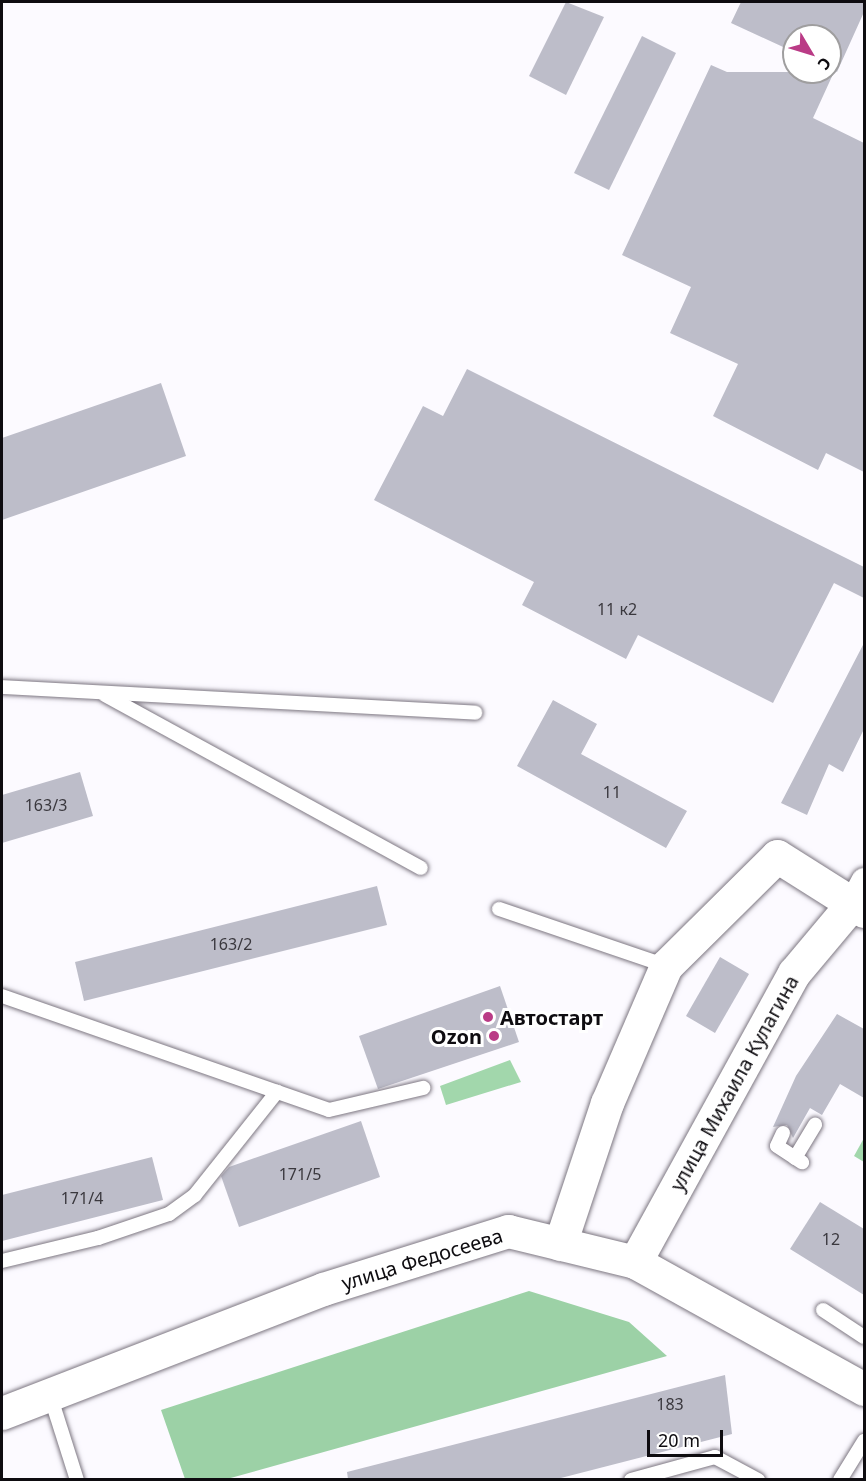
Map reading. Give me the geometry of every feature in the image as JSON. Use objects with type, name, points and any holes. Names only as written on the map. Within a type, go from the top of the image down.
[{"type":"street","points":[[560,1244],[608,1103],[666,966],[777,856],[860,898]]},
{"type":"street","name":"улица Михаила Кулагина","points":[[635,1262],[794,973],[860,898]]},
{"type":"street","name":"улица Федосеева","points":[[2,1413],[323,1289],[508,1232],[635,1262],[861,1381]]},
{"type":"lane","points":[[2,687],[476,713]]},
{"type":"lane","points":[[101,693],[421,868]]},
{"type":"lane","points":[[499,909],[666,966]]},
{"type":"lane","points":[[2,996],[329,1110],[423,1088]]},
{"type":"lane","points":[[2,1261],[99,1238],[169,1214],[195,1195],[277,1092]]},
{"type":"lane","points":[[783,1133],[777,1146],[799,1160],[815,1125]]},
{"type":"lane","points":[[823,1310],[864,1338]]},
{"type":"lane","points":[[50,1395],[77,1479]]},
{"type":"lane","points":[[840,1479],[864,1441]]},
{"type":"lane","points":[[631,1479],[715,1457],[758,1479]]},
{"type":"green space","points":[[510,1060],[521,1082],[446,1105],[440,1086]]},
{"type":"green space","points":[[864,1138],[864,1162],[854,1156]]},
{"type":"green space","points":[[529,1291],[629,1322],[667,1356],[227,1479],[185,1479],[161,1410]]},
{"type":"building","points":[[566,2],[604,17],[566,95],[529,76]]},
{"type":"building","points":[[741,2],[864,2],[864,12],[842,61],[842,24],[782,24],[782,46],[731,23]]},
{"type":"building","points":[[642,36],[676,53],[609,190],[574,173]]},
{"type":"building","points":[[711,65],[727,72],[782,72],[782,84],[829,84],[813,118],[864,143],[864,472],[826,453],[818,470],[713,416],[738,364],[670,333],[691,287],[622,255]]},
{"type":"building","points":[[467,369],[864,567],[864,598],[834,583],[773,703],[638,635],[626,659],[522,605],[534,582],[374,500],[423,406],[443,416]]},
{"type":"building","points":[[161,383],[186,456],[2,520],[2,438]]},
{"type":"building","points":[[864,643],[864,729],[843,772],[829,764],[807,815],[781,803]]},
{"type":"building","points":[[553,700],[597,724],[581,754],[687,811],[666,848],[517,766]]},
{"type":"building","points":[[80,772],[93,816],[2,843],[2,795]]},
{"type":"building","points":[[377,886],[387,925],[84,1001],[75,962]]},
{"type":"building","points":[[720,957],[749,974],[715,1033],[686,1016]]},
{"type":"building","points":[[500,986],[519,1042],[378,1089],[359,1036]]},
{"type":"building","points":[[837,1014],[864,1029],[864,1098],[840,1084],[822,1115],[810,1108],[793,1138],[787,1125],[773,1127],[796,1076]]},
{"type":"building","points":[[361,1121],[380,1177],[239,1227],[221,1176],[229,1167]]},
{"type":"building","points":[[152,1157],[163,1200],[2,1241],[2,1195]]},
{"type":"building","points":[[820,1202],[864,1229],[864,1295],[790,1249]]},
{"type":"building","points":[[725,1375],[732,1434],[557,1479],[348,1479],[347,1472]]},
{"type":"place","name":"Автостарт","points":[[488,1017]]},
{"type":"place","name":"Ozon","points":[[494,1036]]}]
